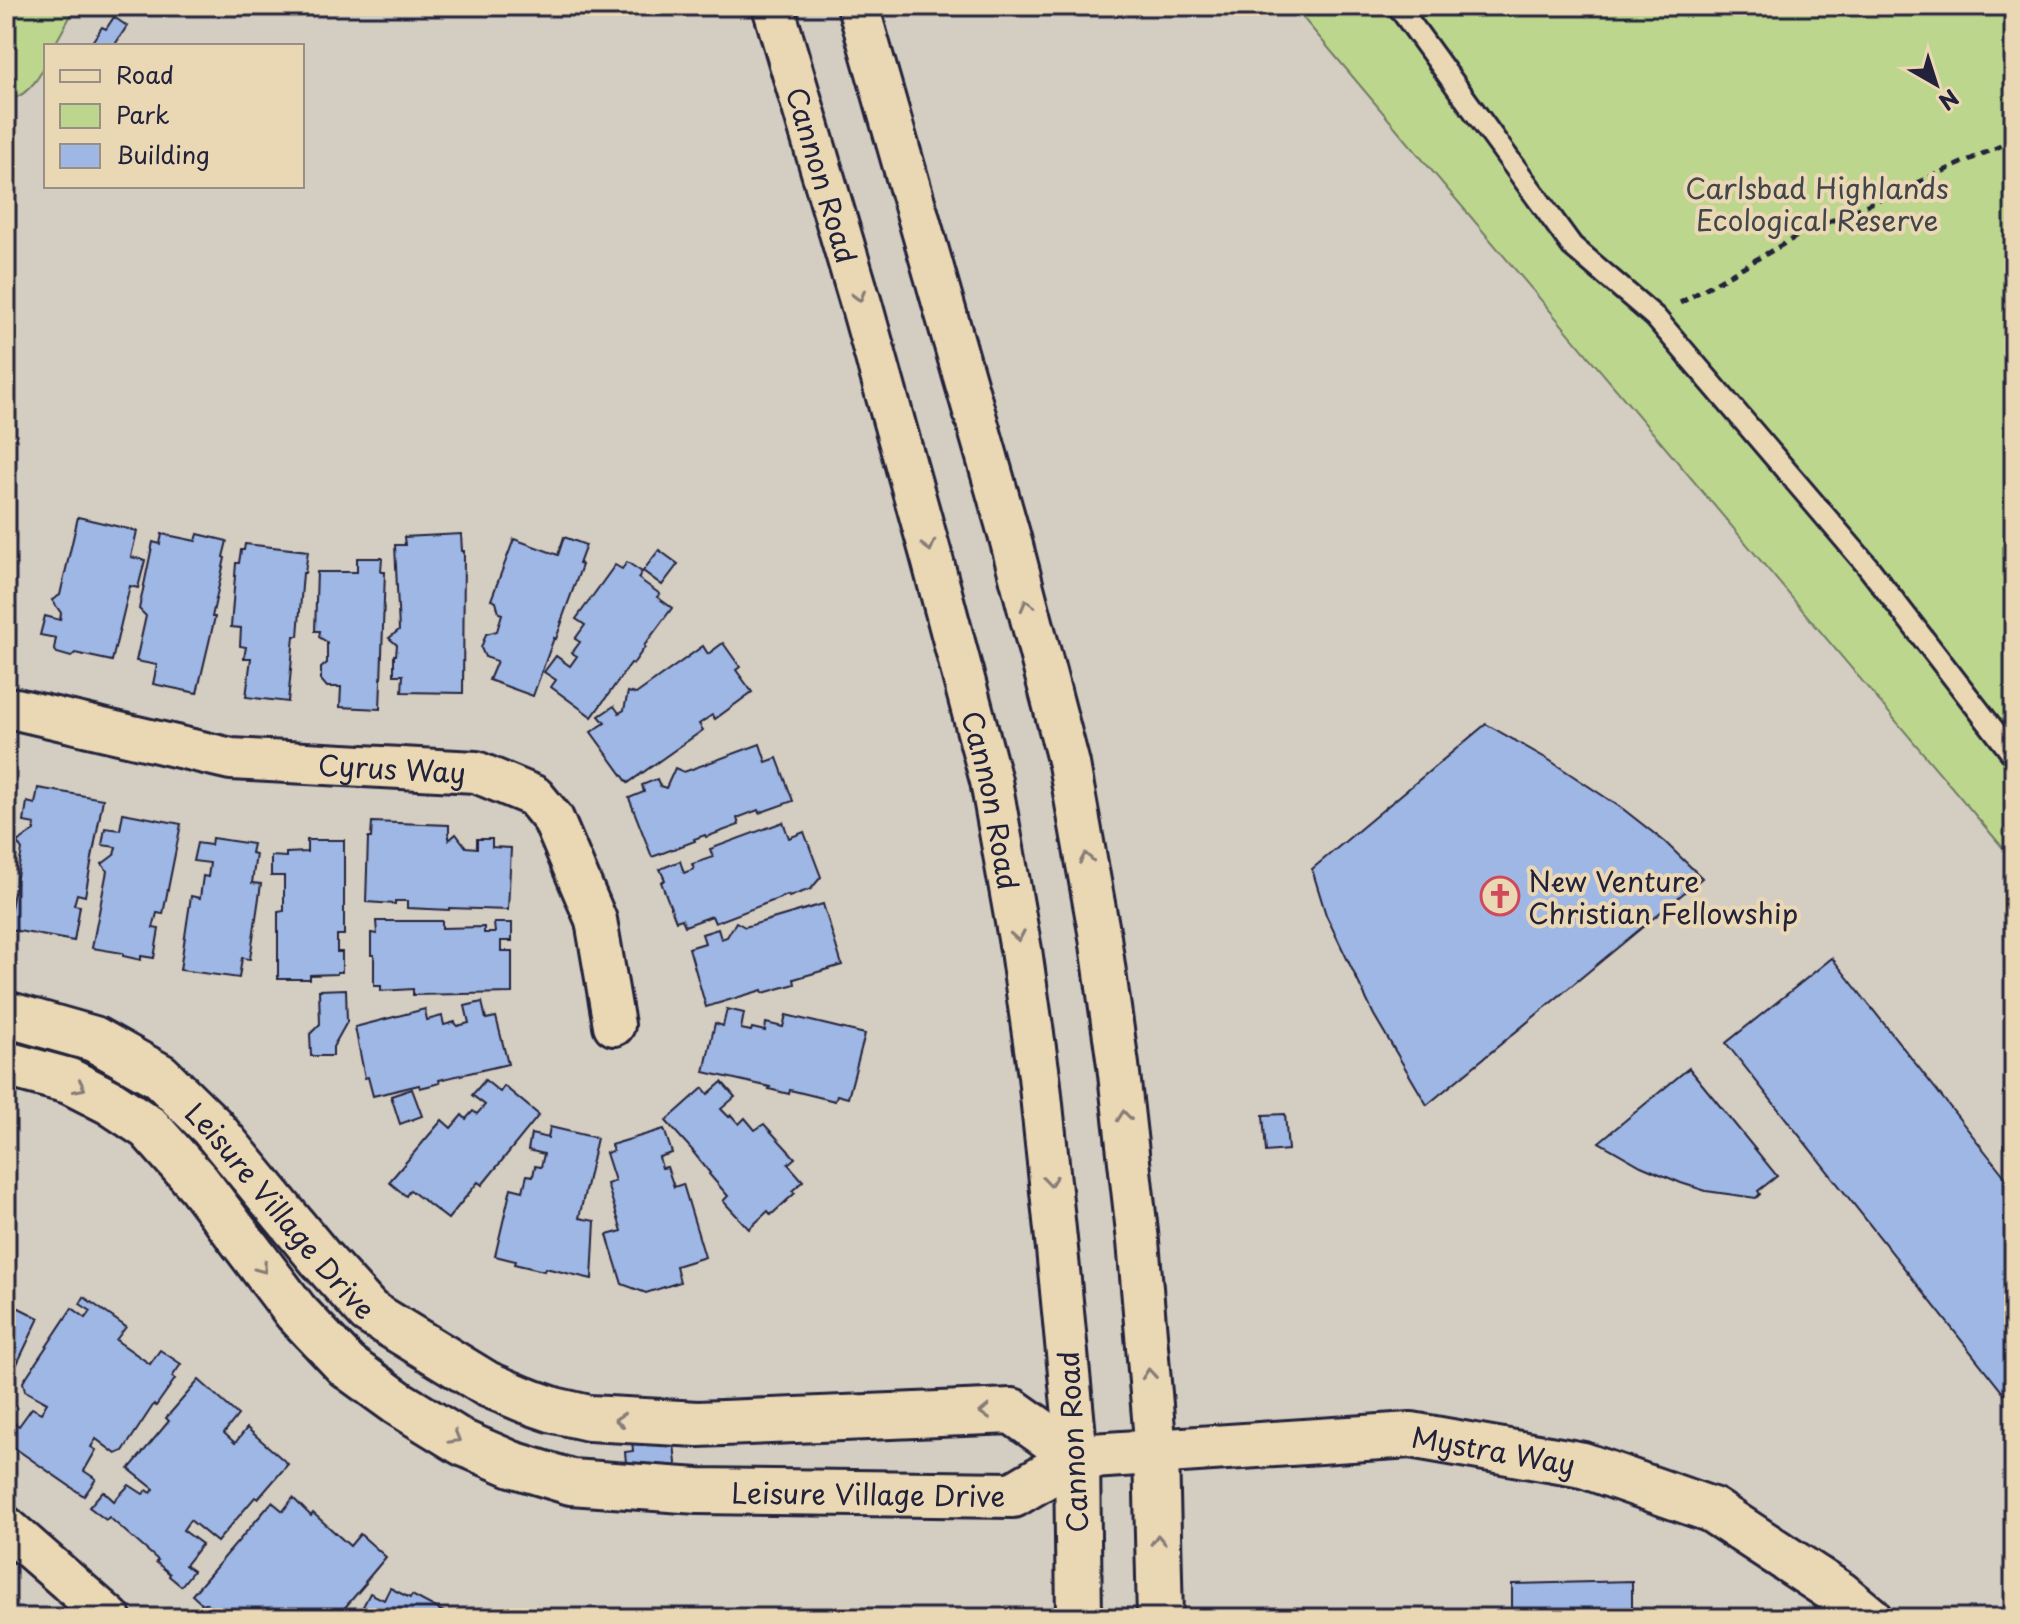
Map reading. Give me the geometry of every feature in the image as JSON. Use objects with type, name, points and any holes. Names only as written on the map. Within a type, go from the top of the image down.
[{"type":"street","name":"Cannon Road","points":[[773,6],[874,351],[991,781],[1021,950],[1039,1076],[1077,1457],[1079,1618]]},
{"type":"street","points":[[858,6],[1005,519],[1069,764],[1100,937],[1138,1241],[1156,1452],[1160,1618]]},
{"type":"street","name":"Cyrus Way","points":[[6,709],[231,759],[476,772],[534,796],[553,819],[596,920],[614,1025]]},
{"type":"street","name":"Leisure Village Drive","points":[[6,1014],[94,1039],[160,1076],[211,1126],[369,1312],[487,1384],[554,1410],[589,1418],[698,1424],[1012,1411],[1077,1457],[1013,1495],[698,1491],[571,1482],[512,1464],[463,1443],[398,1403],[347,1366],[296,1312],[199,1184],[149,1128],[110,1102],[69,1081],[6,1064]]},
{"type":"street","points":[[328,1346],[369,1312]]},
{"type":"street","name":"Mystra Way","points":[[1077,1457],[1411,1435],[1583,1465],[1712,1510],[1840,1594],[1869,1618]]},
{"type":"street","points":[[6,1527],[110,1618]]},
{"type":"lane","points":[[1398,6],[1572,246],[1655,317],[1865,563],[2014,756]]},
{"type":"path","points":[[1655,317],[1801,234],[2014,140]]},
{"type":"green space","points":[[6,6],[76,6],[55,44],[44,44],[44,66],[38,78],[14,98],[6,95]]},
{"type":"green space","name":"Carlsbad Highlands Ecological Reserve","points":[[1293,6],[2014,6],[2014,861]]},
{"type":"building","points":[[114,17],[127,26],[115,44],[92,42],[102,27],[106,29]]},
{"type":"building","points":[[78,517],[137,531],[131,557],[145,560],[138,588],[130,586],[112,661],[75,653],[71,657],[57,653],[54,649],[56,638],[40,635],[45,616],[60,620],[61,613],[52,600],[60,595]]},
{"type":"building","points":[[162,534],[196,541],[198,534],[227,541],[212,617],[215,617],[197,693],[153,684],[157,665],[136,661],[146,616],[139,609],[153,542],[160,544]]},
{"type":"building","points":[[461,534],[464,551],[463,693],[402,692],[403,675],[394,675],[397,645],[389,638],[399,630],[395,545],[405,545],[404,537]]},
{"type":"building","points":[[564,537],[586,545],[562,622],[533,696],[489,680],[497,661],[485,657],[481,648],[486,634],[497,631],[502,614],[496,602],[491,600],[514,539],[558,555]]},
{"type":"building","points":[[245,544],[308,551],[298,636],[294,636],[288,702],[246,697],[251,658],[244,658],[246,647],[240,646],[241,628],[231,627],[236,563],[239,563]]},
{"type":"building","points":[[659,550],[678,564],[662,585],[643,571]]},
{"type":"building","points":[[357,558],[382,558],[381,572],[385,572],[380,709],[340,707],[341,687],[327,687],[321,680],[321,668],[327,663],[327,642],[319,637],[320,631],[315,631],[317,572],[357,572]]},
{"type":"building","points":[[627,562],[642,572],[638,578],[660,594],[657,597],[672,608],[592,717],[551,687],[556,680],[544,672],[556,656],[570,666],[577,656],[572,653],[580,642],[575,639],[585,625],[576,619],[615,565],[622,569]]},
{"type":"building","points":[[723,643],[740,667],[736,670],[752,692],[715,719],[712,715],[699,724],[703,730],[628,783],[591,732],[605,723],[599,716],[614,706],[619,713],[624,710],[628,692],[636,694],[703,646],[708,654]]},
{"type":"building","name":"New Venture Christian Fellowship","points":[[1486,724],[1549,760],[1623,809],[1665,842],[1702,878],[1427,1105],[1374,1015],[1326,915],[1312,869]]},
{"type":"building","points":[[760,744],[766,762],[777,758],[793,801],[737,818],[739,825],[652,857],[629,798],[644,792],[642,785],[657,779],[660,786],[666,788],[675,768],[684,772]]},
{"type":"building","points":[[38,788],[103,799],[85,896],[77,894],[74,905],[80,906],[74,941],[7,929],[22,850],[17,842],[34,831],[35,824],[24,822],[27,802],[35,804]]},
{"type":"building","points":[[123,813],[181,824],[163,914],[157,913],[153,928],[159,929],[154,958],[141,956],[141,960],[123,956],[123,953],[92,948],[107,871],[102,864],[114,855],[116,847],[102,845],[105,828],[120,830]]},
{"type":"building","points":[[372,822],[449,825],[449,840],[456,834],[466,847],[477,848],[477,839],[492,839],[492,847],[511,848],[508,910],[407,908],[407,901],[395,901],[395,904],[366,902],[368,838],[371,838]]},
{"type":"building","points":[[783,822],[789,838],[804,832],[821,877],[811,889],[715,923],[712,916],[685,926],[682,919],[676,921],[661,882],[665,880],[660,869],[680,861],[684,873],[694,869],[692,864],[713,857],[710,849]]},
{"type":"building","points":[[212,838],[253,844],[251,853],[256,854],[252,883],[261,884],[250,959],[242,958],[239,978],[180,970],[191,896],[200,898],[203,876],[208,877],[210,863],[193,861],[197,843],[211,845]]},
{"type":"building","points":[[307,840],[344,840],[344,935],[337,935],[337,952],[342,952],[342,972],[310,975],[310,979],[278,979],[278,912],[284,911],[284,876],[271,876],[271,856],[286,857],[286,853],[307,852]]},
{"type":"building","points":[[823,904],[842,965],[794,979],[795,984],[763,993],[762,990],[706,1007],[689,948],[705,943],[702,934],[718,929],[721,939],[727,937],[736,922],[745,927]]},
{"type":"building","points":[[376,921],[442,921],[442,928],[484,927],[484,933],[495,933],[494,923],[512,923],[512,941],[501,941],[501,951],[512,951],[512,993],[413,995],[413,989],[381,991],[381,986],[374,986],[374,955],[371,955],[371,933],[377,934]]},
{"type":"building","points":[[1832,958],[2014,1188],[2014,1386],[2004,1394],[1726,1043]]},
{"type":"building","points":[[346,989],[347,1022],[333,1047],[333,1056],[311,1056],[310,1034],[320,1024],[319,990]]},
{"type":"building","points":[[482,1002],[486,1019],[496,1017],[508,1064],[439,1080],[440,1083],[420,1088],[419,1085],[373,1096],[368,1077],[365,1078],[355,1027],[425,1009],[427,1020],[442,1016],[444,1025],[455,1022],[457,1026],[469,1023],[465,1006]]},
{"type":"building","points":[[727,1009],[744,1013],[741,1029],[751,1031],[752,1028],[765,1031],[766,1023],[783,1027],[786,1015],[865,1034],[848,1098],[837,1095],[835,1101],[790,1090],[789,1094],[704,1072],[715,1023],[723,1026]]},
{"type":"building","points":[[1689,1068],[1777,1176],[1758,1191],[1760,1194],[1756,1198],[1706,1191],[1681,1183],[1641,1166],[1599,1142]]},
{"type":"building","points":[[485,1080],[500,1092],[504,1086],[539,1115],[482,1185],[478,1182],[448,1219],[410,1190],[406,1196],[389,1182],[442,1120],[451,1128],[462,1115],[466,1119],[473,1111],[477,1114],[485,1105],[472,1095]]},
{"type":"building","points":[[722,1082],[735,1097],[721,1109],[739,1124],[745,1118],[755,1130],[764,1124],[795,1158],[788,1164],[803,1181],[771,1215],[768,1211],[749,1229],[723,1201],[728,1196],[666,1121],[703,1088],[708,1094]]},
{"type":"building","points":[[412,1089],[422,1116],[400,1124],[391,1096]]},
{"type":"building","points":[[1285,1114],[1288,1150],[1266,1152],[1263,1115]]},
{"type":"building","points":[[550,1127],[597,1138],[579,1218],[595,1221],[592,1279],[514,1264],[515,1261],[495,1256],[511,1188],[523,1191],[527,1175],[533,1176],[535,1166],[541,1167],[544,1154],[528,1150],[531,1134],[548,1138]]},
{"type":"building","points":[[664,1129],[672,1153],[659,1157],[662,1168],[667,1167],[674,1187],[683,1184],[705,1257],[676,1266],[680,1282],[646,1293],[622,1284],[607,1235],[622,1231],[607,1184],[615,1181],[606,1153],[613,1151],[611,1145]]},
{"type":"building","points":[[84,1297],[126,1327],[116,1340],[150,1364],[160,1350],[181,1364],[172,1377],[175,1379],[123,1451],[116,1454],[96,1439],[91,1447],[96,1450],[84,1471],[96,1479],[84,1496],[6,1442],[6,1419],[19,1426],[32,1408],[41,1413],[47,1403],[25,1391],[23,1382],[72,1308],[86,1318],[91,1311],[80,1304]]},
{"type":"building","points":[[15,1306],[39,1318],[6,1387],[6,1319]]},
{"type":"building","points":[[199,1380],[238,1415],[224,1433],[235,1443],[247,1428],[288,1464],[217,1542],[190,1520],[183,1530],[202,1544],[185,1565],[193,1571],[181,1586],[156,1562],[158,1560],[109,1517],[106,1520],[89,1507],[103,1491],[114,1501],[129,1485],[143,1494],[147,1490],[151,1493],[154,1489],[129,1469],[169,1421],[166,1418]]},
{"type":"building","points":[[671,1414],[677,1473],[628,1483],[625,1452],[633,1451],[630,1418]]},
{"type":"building","points":[[293,1498],[350,1546],[360,1534],[386,1557],[336,1618],[233,1618],[219,1608],[215,1612],[192,1595],[272,1502],[283,1511]]},
{"type":"building","points":[[1632,1581],[1632,1618],[1512,1618],[1512,1584]]},
{"type":"building","points":[[390,1588],[410,1598],[412,1595],[455,1618],[357,1618],[370,1593],[384,1600]]},
{"type":"place","name":"New Venture Christian Fellowship","points":[[1500,896]]}]
